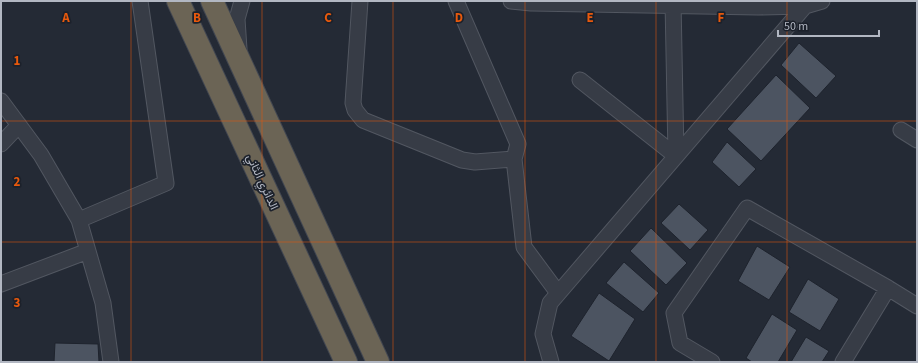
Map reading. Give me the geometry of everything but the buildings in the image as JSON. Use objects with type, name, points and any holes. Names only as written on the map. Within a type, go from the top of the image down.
[{"type":"highway","points":[[212,1],[378,362]]},
{"type":"highway","name":"الدائري الثاني","points":[[181,9],[346,362]]},
{"type":"street","points":[[79,220],[166,183],[140,1]]},
{"type":"street","points":[[165,1],[181,9]]},
{"type":"street","points":[[240,62],[237,19],[242,1]]},
{"type":"street","points":[[360,1],[353,103],[355,110],[363,120],[462,160],[475,162],[514,159]]},
{"type":"street","points":[[456,1],[518,144],[514,159],[524,247],[558,293]]},
{"type":"street","points":[[511,1],[531,3],[673,3],[758,7],[805,6],[822,1]]},
{"type":"street","points":[[673,3],[676,156]]},
{"type":"street","points":[[551,362],[543,334],[550,303],[805,6]]},
{"type":"street","points":[[580,80],[676,156]]},
{"type":"street","points":[[1,101],[42,155],[79,220],[103,302],[111,362]]},
{"type":"street","points":[[1,144],[19,125]]},
{"type":"street","points":[[901,130],[917,140]]},
{"type":"street","points":[[712,362],[680,343],[674,313],[747,208],[917,306]]},
{"type":"street","points":[[1,284],[88,251]]},
{"type":"street","points":[[843,362],[888,288]]}]
